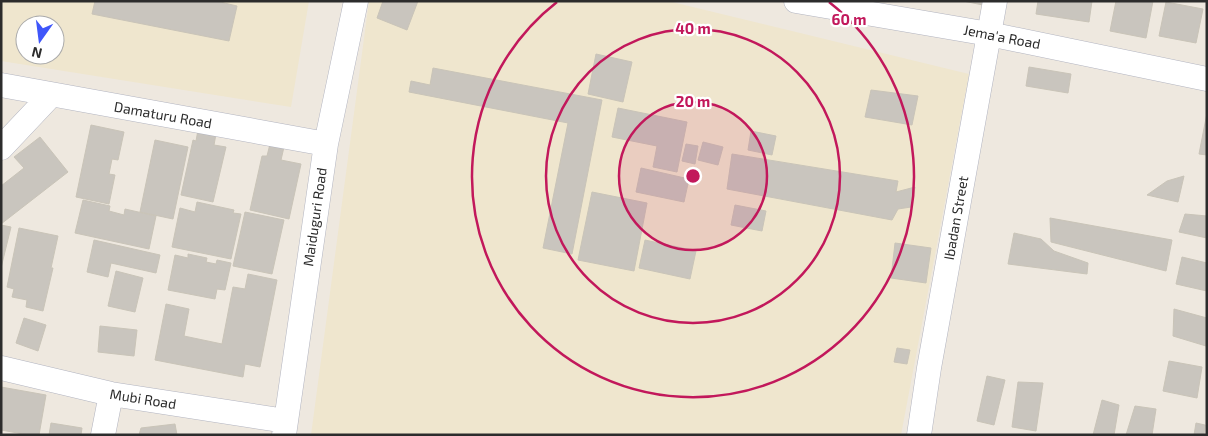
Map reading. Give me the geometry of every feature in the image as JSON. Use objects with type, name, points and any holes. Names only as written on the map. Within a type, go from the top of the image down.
[{"type":"street","name":"Maiduguri Road","points":[[285,428],[326,144],[356,1]]},
{"type":"street","name":"Jema'a Road","points":[[796,1],[989,34],[1207,79]]},
{"type":"street","name":"Ibadan Street","points":[[919,435],[929,368],[995,1]]},
{"type":"street","name":"Damaturu Road","points":[[1,85],[326,144]]},
{"type":"street","points":[[1,148],[51,95]]},
{"type":"street","name":"Mubi Road","points":[[1,368],[111,394],[285,428]]},
{"type":"street","points":[[103,435],[111,394]]},
{"type":"shaded area","points":[[1,1],[309,1],[291,107],[26,65],[65,65],[65,15],[15,15],[15,63],[1,61]]},
{"type":"shaded area","points":[[369,1],[668,1],[969,74],[901,435],[311,435]]},
{"type":"building","points":[[95,1],[216,1],[237,6],[229,41],[92,14]]},
{"type":"building","points":[[383,1],[418,1],[407,30],[377,18]]},
{"type":"building","points":[[963,1],[983,1],[983,5]]},
{"type":"building","points":[[1038,1],[1092,1],[1089,22],[1036,14]]},
{"type":"building","points":[[1116,1],[1153,1],[1146,38],[1110,31]]},
{"type":"building","points":[[1166,2],[1203,9],[1196,43],[1159,36]]},
{"type":"building","points":[[596,54],[632,62],[623,102],[588,94]]},
{"type":"building","points":[[1029,67],[1071,74],[1068,93],[1026,86]]},
{"type":"building","points":[[433,68],[602,100],[572,254],[543,248],[568,123],[409,92],[411,81],[430,85]]},
{"type":"building","points":[[871,90],[918,96],[912,125],[865,117]]},
{"type":"building","points":[[618,108],[687,122],[677,172],[653,167],[657,146],[612,137]]},
{"type":"building","points":[[1207,113],[1207,155],[1199,154]]},
{"type":"building","points":[[91,125],[124,132],[118,160],[112,159],[109,174],[115,175],[109,204],[76,197]]},
{"type":"building","points":[[198,130],[216,134],[214,145],[226,147],[213,202],[181,195],[193,140],[196,141]]},
{"type":"building","points":[[751,131],[776,136],[772,155],[748,150]]},
{"type":"building","points":[[40,137],[68,172],[1,224],[1,186],[24,168],[14,157]]},
{"type":"building","points":[[155,140],[188,147],[173,219],[140,212]]},
{"type":"building","points":[[703,142],[723,147],[718,165],[698,160]]},
{"type":"building","points":[[270,144],[284,147],[281,160],[301,164],[289,219],[250,210],[262,156],[267,156]]},
{"type":"building","points":[[686,144],[698,146],[695,164],[682,161]]},
{"type":"building","points":[[732,154],[898,181],[896,192],[915,187],[911,207],[898,209],[892,220],[727,189]]},
{"type":"building","points":[[641,168],[689,179],[684,202],[636,192]]},
{"type":"building","points":[[1184,176],[1178,202],[1147,195],[1167,181]]},
{"type":"building","points":[[592,192],[647,203],[634,271],[578,260]]},
{"type":"building","points":[[83,200],[110,206],[109,211],[124,215],[125,209],[156,216],[149,249],[75,233]]},
{"type":"building","points":[[197,202],[234,210],[233,213],[241,214],[231,259],[172,247],[180,208],[195,212]]},
{"type":"building","points":[[735,205],[766,211],[762,231],[731,225]]},
{"type":"building","points":[[245,212],[284,220],[272,274],[233,266]]},
{"type":"building","points":[[1185,214],[1207,216],[1207,238],[1179,232]]},
{"type":"building","points":[[1050,218],[1172,240],[1166,271],[1051,242]]},
{"type":"building","points":[[1,225],[11,227],[1,268]]},
{"type":"building","points":[[19,228],[58,236],[43,311],[26,307],[27,300],[12,297],[14,289],[7,287]]},
{"type":"building","points":[[1014,233],[1041,239],[1054,251],[1088,263],[1087,274],[1008,264]]},
{"type":"building","points":[[94,240],[160,255],[156,273],[111,263],[108,277],[87,272]]},
{"type":"building","points":[[645,240],[696,251],[690,279],[639,268]]},
{"type":"building","points":[[895,243],[931,248],[926,283],[891,278]]},
{"type":"building","points":[[188,254],[207,258],[206,262],[216,264],[217,260],[231,263],[225,290],[217,289],[215,299],[168,290],[175,255],[188,258]]},
{"type":"building","points":[[1182,257],[1207,263],[1207,291],[1176,284]]},
{"type":"building","points":[[116,271],[143,278],[135,312],[108,306]]},
{"type":"building","points":[[248,274],[277,280],[260,367],[245,364],[243,377],[155,360],[166,304],[189,309],[184,336],[222,344],[233,287],[245,289]]},
{"type":"building","points":[[1174,309],[1207,318],[1206,346],[1173,336]]},
{"type":"building","points":[[24,318],[46,325],[38,351],[16,343]]},
{"type":"building","points":[[100,326],[137,330],[134,356],[98,352]]},
{"type":"building","points":[[897,348],[910,350],[907,364],[894,362]]},
{"type":"building","points":[[1169,361],[1202,367],[1197,398],[1163,391]]},
{"type":"building","points":[[987,376],[1005,380],[994,425],[977,421]]},
{"type":"building","points":[[1018,382],[1043,383],[1036,431],[1012,427]]},
{"type":"building","points":[[1,387],[46,395],[39,435],[1,430]]},
{"type":"building","points":[[1102,400],[1119,405],[1114,435],[1093,435]]},
{"type":"building","points":[[1135,406],[1156,409],[1152,435],[1126,435]]},
{"type":"building","points":[[51,423],[82,428],[81,435],[49,435]]},
{"type":"building","points":[[1196,423],[1205,425],[1204,435],[1194,435]]},
{"type":"building","points":[[175,424],[177,435],[139,435],[141,428]]}]
